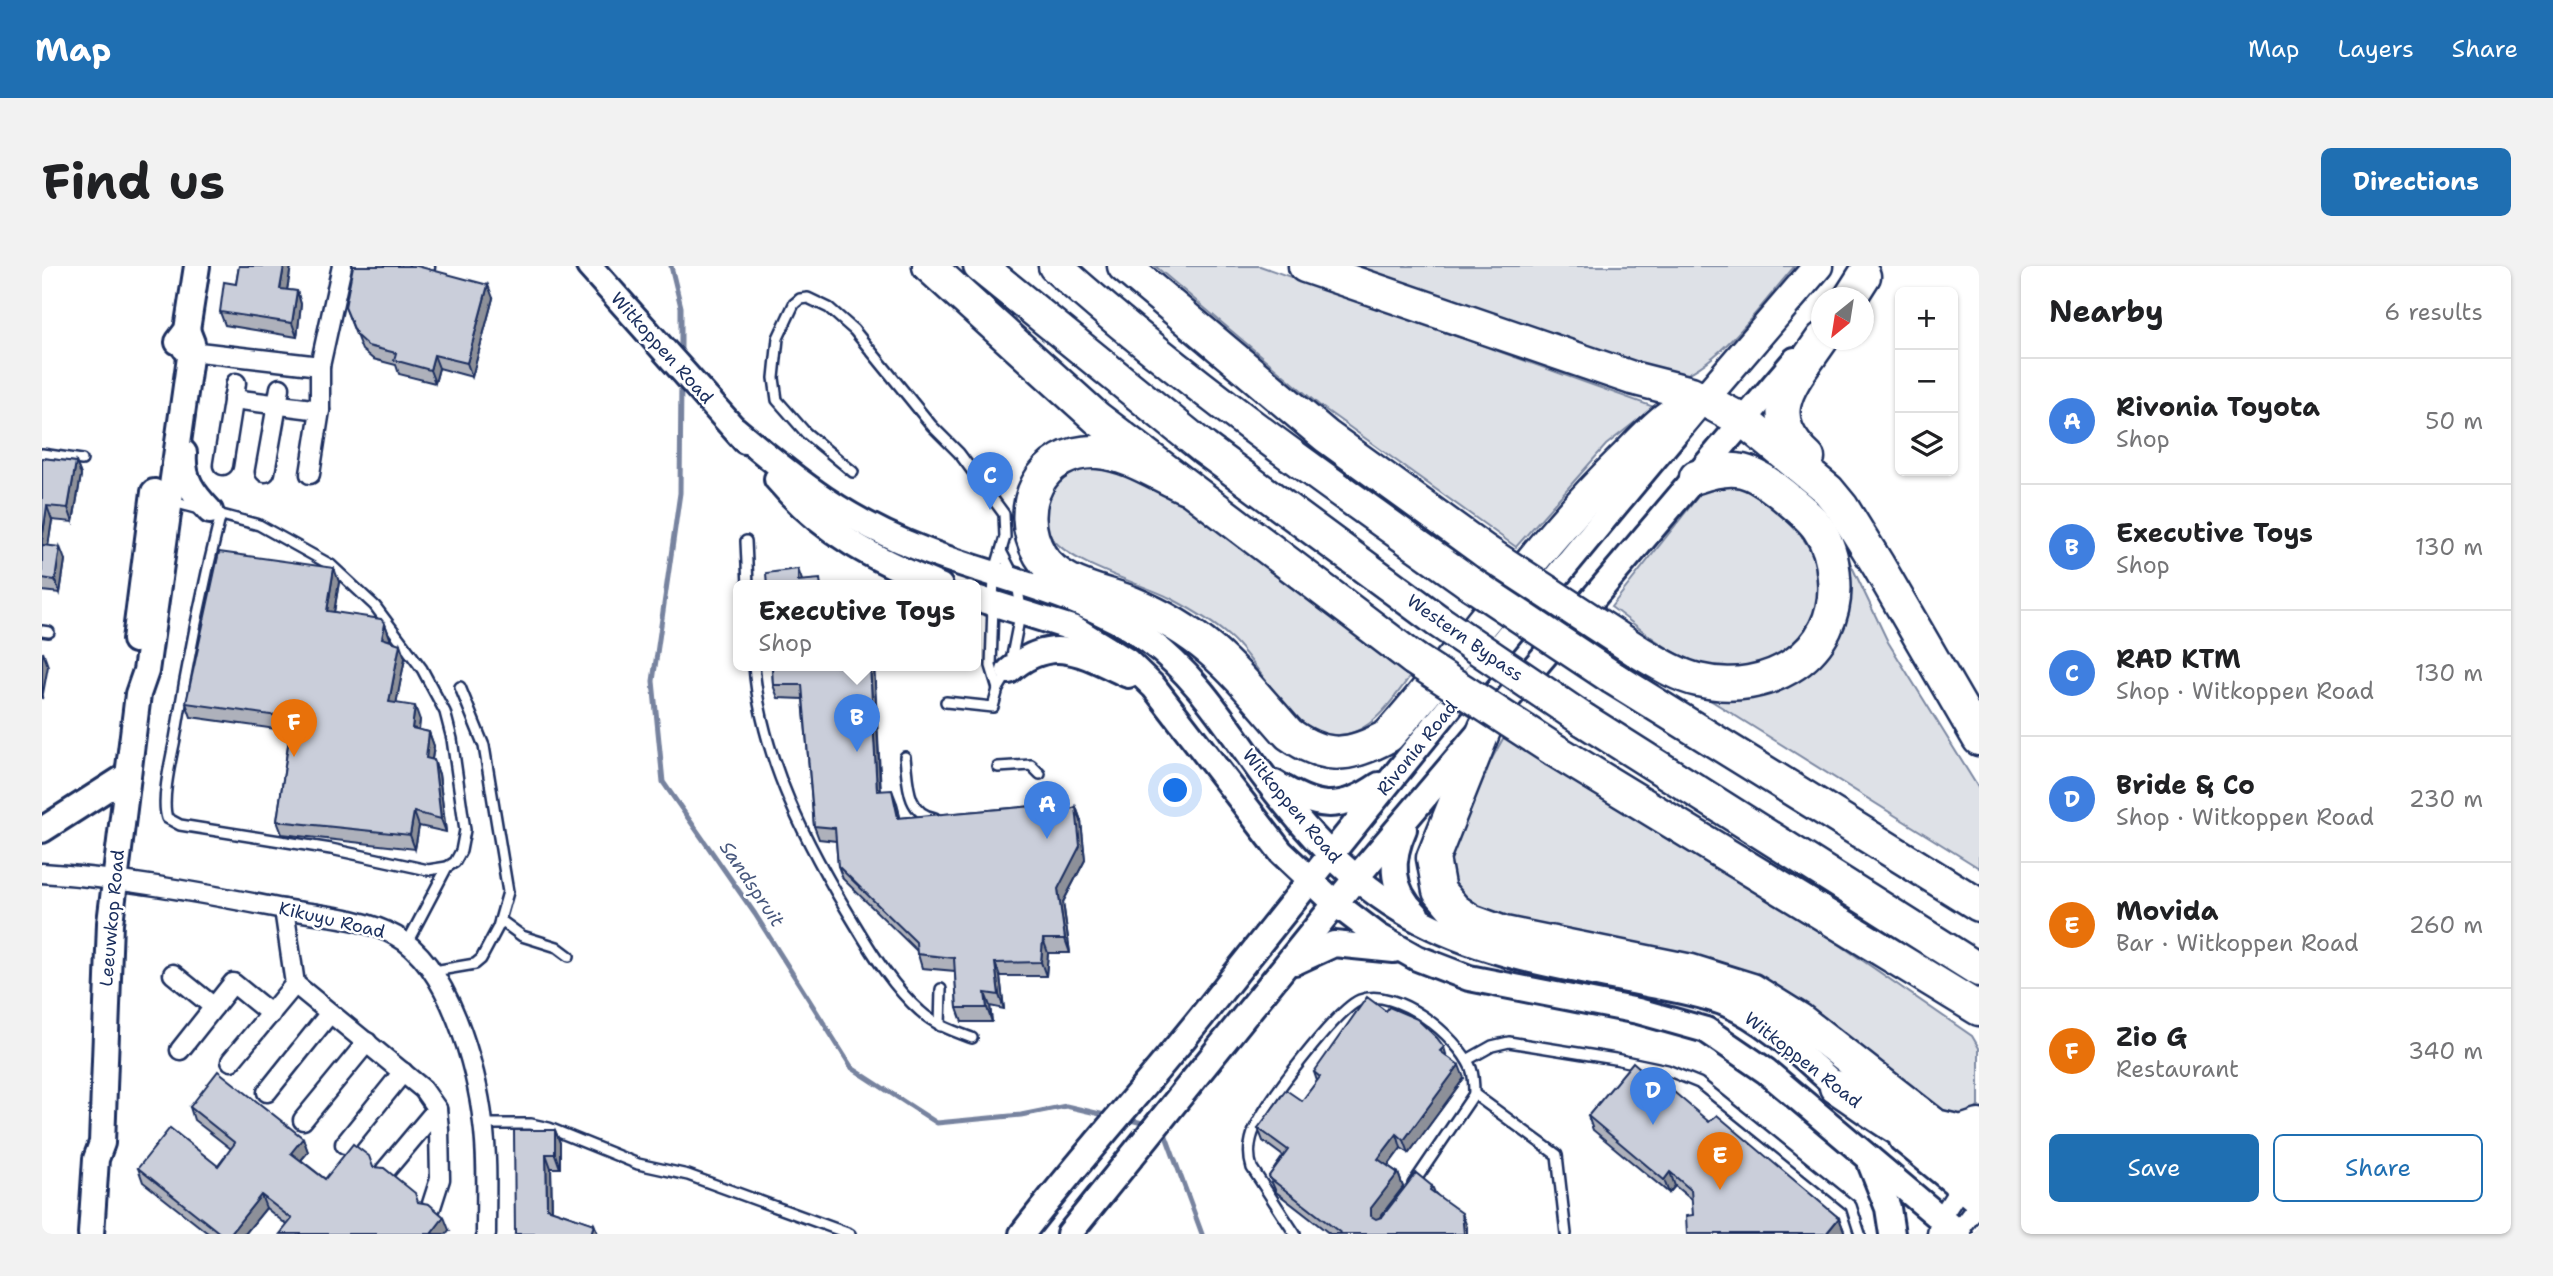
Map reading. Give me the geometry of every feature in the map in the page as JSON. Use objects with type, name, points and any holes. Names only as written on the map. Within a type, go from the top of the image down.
[{"type":"highway","points":[[929,266],[1062,390],[1414,659],[1556,751],[1979,1009]]},
{"type":"highway","name":"Western Bypass","points":[[980,266],[1205,448],[1438,621],[1584,720],[1979,970]]},
{"type":"highway","points":[[1055,266],[1134,337],[1237,418],[1470,583],[1613,678],[1979,905]]},
{"type":"highway","points":[[1124,266],[1326,436],[1486,552],[1636,650],[1697,680],[1747,683],[1769,679],[1792,668],[1805,657],[1829,623],[1835,588],[1833,566],[1819,529],[1770,485],[1743,470],[1716,470],[1696,477]]},
{"type":"highway","points":[[1305,266],[1502,335],[1704,399],[1744,421],[1828,490],[1842,507],[1979,739]]},
{"type":"highway","points":[[1814,350],[1789,387],[1783,401],[1784,423],[1794,443],[1849,498],[1871,540],[1878,565]]},
{"type":"highway","points":[[1186,487],[1117,455],[1082,452],[1050,468],[1031,495],[1027,514],[1030,536],[1042,559],[1074,583],[1140,607],[1203,641],[1219,653],[1289,734],[1302,743],[1314,750],[1344,753],[1361,750],[1388,736],[1559,526],[1663,420],[1689,403],[1704,399]]},
{"type":"highway","points":[[1485,728],[1433,858],[1439,891],[1462,916],[1522,937],[1676,968],[1740,985],[1800,1020],[1936,1126],[1961,1132],[1979,1126]]},
{"type":"highway","points":[[1895,958],[1979,1028]]},
{"type":"highway","points":[[1927,985],[1979,1018]]},
{"type":"highway","points":[[1836,1087],[1935,1149],[1962,1155],[1979,1150]]},
{"type":"highway","points":[[1973,1198],[1979,1161]]},
{"type":"main road","name":"Leeuwkop Road","points":[[161,500],[197,266]]},
{"type":"main road","name":"Witkoppen Road","points":[[589,266],[793,498],[827,529],[869,555],[926,580]]},
{"type":"main road","name":"Rivonia Road","points":[[1022,1234],[1308,879],[1704,399],[1818,266]]},
{"type":"main road","points":[[1069,1234],[1356,878],[1811,341]]},
{"type":"main road","name":"Leeuwkop Road","points":[[91,1234],[96,1159],[102,1143],[107,967],[114,878],[138,694],[133,675],[136,627],[185,393],[185,343]]},
{"type":"main road","points":[[185,393],[185,477],[194,493],[215,513]]},
{"type":"main road","name":"Witkoppen Road","points":[[733,427],[795,480],[851,517],[926,551],[1004,570],[1133,629],[1156,646],[1204,695],[1264,777],[1329,855],[1356,878],[1427,925],[1458,939],[1511,956],[1679,991],[1726,1004],[1755,1019],[1973,1198]]},
{"type":"main road","name":"Witkoppen Road","points":[[986,600],[1090,636],[1117,652],[1154,687],[1266,835],[1336,904],[1402,951],[1469,978],[1695,1025],[1759,1066],[1950,1231]]},
{"type":"main road","points":[[1004,680],[1040,650],[1062,649],[1089,657],[1154,687]]},
{"type":"main road","points":[[1264,777],[1297,797],[1331,805],[1358,798],[1397,773]]},
{"type":"main road","points":[[42,830],[128,775]]},
{"type":"main road","points":[[1408,818],[1395,854],[1394,875],[1405,901],[1427,925]]},
{"type":"main road","points":[[1285,969],[1312,951],[1334,944],[1402,951]]},
{"type":"main road","name":"Leeuwkop Road","points":[[102,1143],[107,1158],[105,1234]]},
{"type":"main road","points":[[1868,1160],[1883,1194],[1892,1234]]},
{"type":"street","points":[[310,474],[320,410],[320,366],[342,266]]},
{"type":"street","points":[[185,343],[320,366]]},
{"type":"street","points":[[223,465],[235,391],[279,396],[320,410]]},
{"type":"street","points":[[265,472],[279,396]]},
{"type":"street","name":"Kikuyu Road","points":[[42,873],[114,878],[284,909],[384,930],[407,943],[434,971],[474,1076],[484,1124],[486,1234]]},
{"type":"street","points":[[284,909],[295,984],[403,1072],[432,1099],[437,1109],[440,1179],[432,1207]]},
{"type":"street","points":[[173,974],[214,1007]]},
{"type":"street","points":[[180,1050],[233,983],[271,1014]]},
{"type":"street","points":[[231,1062],[295,984]]},
{"type":"street","points":[[267,1092],[330,1013]]},
{"type":"street","points":[[303,1121],[367,1042]]},
{"type":"street","points":[[345,1144],[403,1072]]},
{"type":"street","points":[[385,1171],[437,1109]]},
{"type":"street","points":[[1950,1231],[1973,1198]]},
{"type":"street","points":[[1950,1231],[1973,1198]]},
{"type":"lane","points":[[853,472],[806,433],[777,400],[774,378],[778,338],[793,304],[800,299],[808,298],[829,309],[854,330],[932,426],[959,453],[1004,514],[1004,570],[1021,610],[1004,680],[993,707],[946,702]]},
{"type":"lane","points":[[42,454],[82,460]]},
{"type":"lane","points":[[161,500],[247,520],[331,565],[375,606],[422,669],[445,712],[450,730],[464,830],[461,851],[447,867],[407,943]]},
{"type":"lane","points":[[215,513],[171,758],[165,812],[167,818],[180,825],[331,849],[428,870],[447,867]]},
{"type":"lane","points":[[746,541],[748,580]]},
{"type":"lane","points":[[1004,570],[986,600],[991,666],[1004,680]]},
{"type":"lane","points":[[755,671],[762,720],[812,850],[874,956],[910,1001],[940,1026],[972,1038]]},
{"type":"lane","points":[[434,971],[475,964],[485,952],[500,920],[507,880],[484,746],[460,687]]},
{"type":"lane","points":[[905,757],[913,806],[924,816],[945,818]]},
{"type":"lane","points":[[998,767],[1031,765],[1040,774]]},
{"type":"lane","points":[[500,920],[522,936],[557,947],[569,956]]},
{"type":"lane","points":[[940,1026],[941,989]]},
{"type":"lane","points":[[1296,1234],[1268,1196],[1248,1156],[1257,1122],[1337,1017],[1362,999],[1387,1000],[1428,1020],[1467,1060],[1472,1071],[1474,1094],[1403,1198]]},
{"type":"lane","points":[[1467,1060],[1492,1046],[1509,1042],[1615,1059],[1683,1075],[1699,1083],[1851,1206],[1860,1234]]},
{"type":"lane","points":[[1474,1094],[1558,1155],[1566,1234]]},
{"type":"lane","points":[[484,1124],[521,1123],[549,1128],[638,1164],[688,1175],[850,1234]]},
{"type":"shaded area","points":[[1155,266],[1260,266],[1654,407],[1606,445],[1516,547],[1319,405]]},
{"type":"shaded area","points":[[1333,266],[1795,266],[1725,347],[1692,372],[1675,379]]},
{"type":"shaded area","points":[[1062,465],[1134,469],[1414,671],[1386,708],[1363,728],[1335,735],[1307,726],[1284,704],[1242,649],[1218,627],[1170,598],[1084,562],[1055,542],[1047,530],[1044,513],[1047,497]]},
{"type":"shaded area","points":[[1735,484],[1760,499],[1797,531],[1814,557],[1818,570],[1819,593],[1814,614],[1803,632],[1788,647],[1770,658],[1728,668],[1706,665],[1680,655],[1611,607],[1707,485]]},
{"type":"shaded area","points":[[1845,552],[1888,642],[1979,789],[1979,868],[1691,688],[1798,679]]},
{"type":"shaded area","points":[[1507,731],[1717,860],[1972,1036],[1979,1048],[1979,1106],[1963,1115],[1943,1114],[1808,1008],[1749,974],[1717,961],[1490,914],[1471,901],[1453,879],[1449,857],[1460,820]]},
{"type":"building","points":[[239,266],[284,266],[280,289],[297,291],[292,323],[220,312],[224,282],[236,284]]},
{"type":"building","points":[[353,266],[417,266],[488,285],[467,363],[434,355],[430,370],[394,360],[396,353],[368,346],[357,336],[345,307]]},
{"type":"building","points":[[42,458],[76,462],[68,508],[47,506],[42,540]]},
{"type":"building","points":[[42,545],[60,547],[55,580],[42,578]]},
{"type":"building","points":[[219,552],[334,568],[327,611],[381,619],[385,624],[382,638],[400,644],[389,702],[415,706],[412,728],[429,732],[426,758],[434,760],[441,819],[414,812],[410,835],[277,821],[292,718],[186,703]]},
{"type":"building","points":[[798,569],[798,580],[767,580],[766,573]]},
{"type":"building","points":[[772,671],[870,671],[877,791],[892,790],[898,818],[1056,804],[1057,813],[1076,807],[1080,846],[1058,889],[1065,939],[1043,939],[1041,962],[995,963],[999,995],[985,993],[987,1008],[957,1008],[954,958],[917,954],[916,942],[838,866],[835,828],[814,826],[802,685],[773,685]]},
{"type":"building","points":[[1367,997],[1386,1011],[1389,1007],[1417,1019],[1444,1047],[1440,1051],[1459,1065],[1404,1140],[1397,1134],[1378,1159],[1398,1173],[1371,1208],[1371,1216],[1376,1219],[1382,1217],[1416,1173],[1432,1186],[1430,1190],[1462,1213],[1464,1234],[1342,1234],[1269,1176],[1288,1150],[1258,1128],[1286,1090],[1302,1101],[1320,1077],[1314,1072]]},
{"type":"building","points":[[1633,1062],[1665,1090],[1667,1086],[1709,1122],[1717,1115],[1839,1218],[1826,1234],[1687,1234],[1686,1216],[1693,1215],[1691,1190],[1670,1172],[1664,1180],[1588,1116]]},
{"type":"building","points":[[218,1071],[303,1138],[291,1153],[325,1179],[353,1144],[369,1156],[373,1167],[384,1168],[415,1193],[418,1202],[429,1204],[444,1217],[431,1234],[280,1234],[292,1219],[261,1195],[230,1234],[221,1234],[138,1168],[170,1128],[218,1166],[235,1143],[190,1107]]},
{"type":"building","points":[[514,1130],[555,1130],[555,1154],[546,1154],[547,1208],[594,1224],[591,1234],[515,1234]]},
{"type":"waterway","name":"Sandspruit","points":[[671,266],[681,307],[681,356]]},
{"type":"waterway","name":"Sandspruit","points":[[681,380],[680,493],[653,681],[663,782],[755,914],[852,1068],[937,1123],[1021,1115],[1066,1106],[1109,1116]]},
{"type":"waterway","name":"Sandspruit","points":[[1126,1119],[1147,1124]]},
{"type":"waterway","name":"Sandspruit","points":[[1163,1128],[1202,1234]]},
{"type":"place","name":"RAD KTM","points":[[990,510]]},
{"type":"place","name":"Executive Toys","points":[[857,752]]},
{"type":"place","name":"Zio G","points":[[294,757]]},
{"type":"place","name":"Rivonia Toyota","points":[[1047,839]]},
{"type":"place","name":"Bride & Co","points":[[1653,1125]]},
{"type":"place","name":"Movida","points":[[1720,1190]]}]
